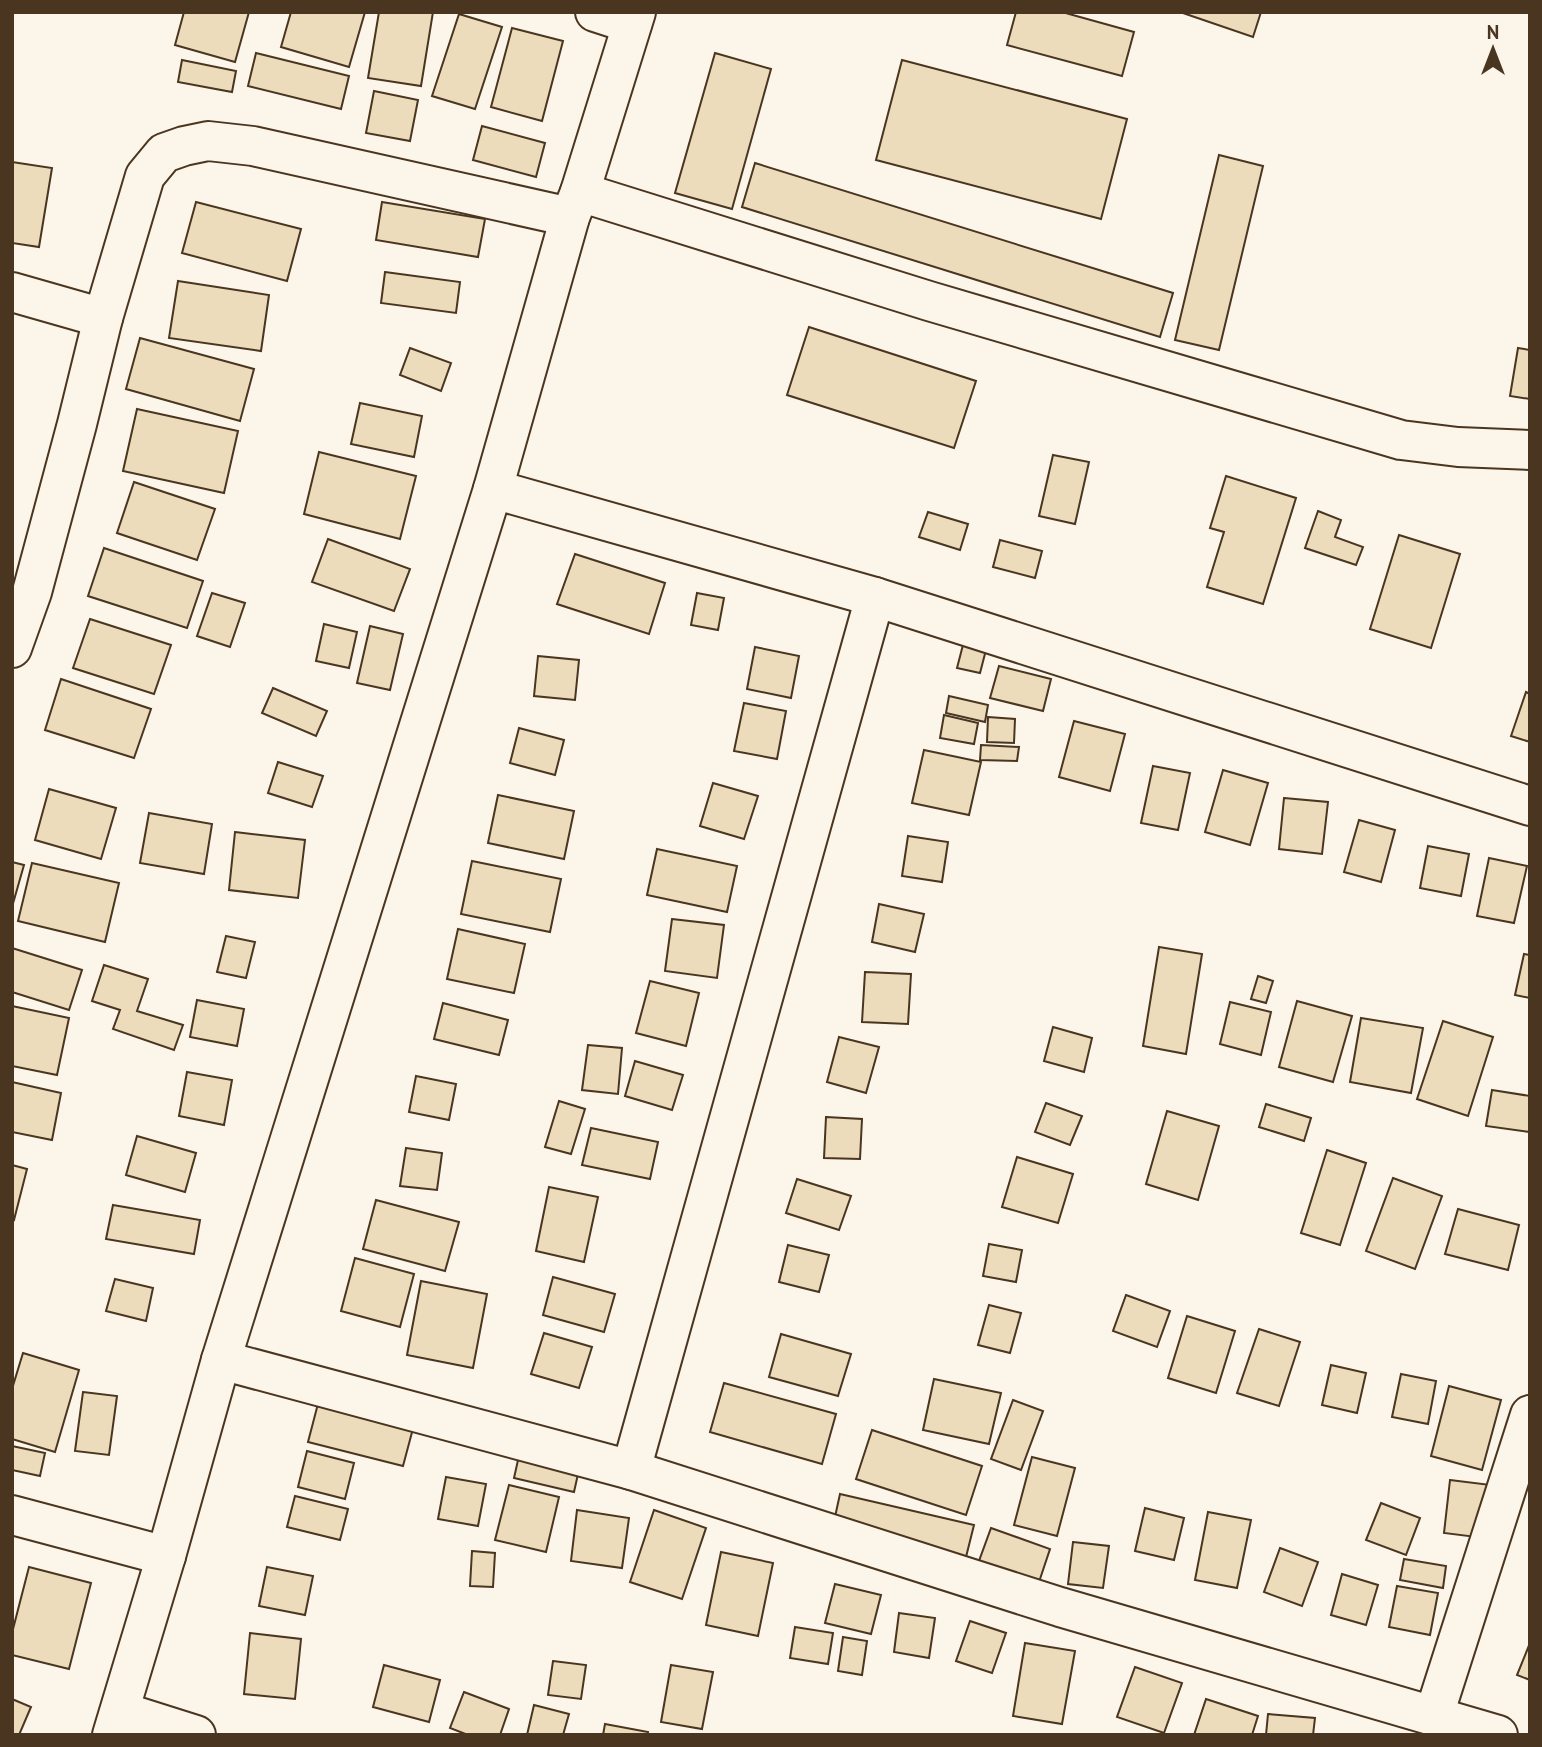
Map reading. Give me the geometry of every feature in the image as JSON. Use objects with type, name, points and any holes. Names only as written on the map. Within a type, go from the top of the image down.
[{"type":"street","points":[[196,1735],[116,1723],[221,1360],[493,489],[575,205],[634,18],[595,12]]},
{"type":"street","points":[[12,648],[32,592],[78,424],[103,318],[145,176],[164,153],[208,141],[253,146],[575,205],[929,301],[1401,440],[1458,447],[1530,450]]},
{"type":"street","points":[[12,292],[103,318]]},
{"type":"street","points":[[493,489],[875,597],[1530,806]]},
{"type":"street","points":[[631,1470],[875,597]]},
{"type":"street","points":[[221,1360],[631,1470],[1060,1607],[1498,1735]]},
{"type":"street","points":[[1434,1715],[1530,1415]]},
{"type":"street","points":[[12,1515],[166,1556]]},
{"type":"building","points":[[184,12],[249,12],[235,62],[175,45]]},
{"type":"building","points":[[291,12],[365,12],[349,67],[281,47]]},
{"type":"building","points":[[379,12],[433,12],[421,86],[368,78]]},
{"type":"building","points":[[1016,12],[1062,12],[1134,32],[1122,76],[1007,45]]},
{"type":"building","points":[[1180,12],[1261,12],[1253,37]]},
{"type":"building","points":[[459,14],[502,27],[475,109],[432,96]]},
{"type":"building","points":[[512,28],[563,41],[542,121],[491,107]]},
{"type":"building","points":[[256,53],[349,76],[341,109],[248,86]]},
{"type":"building","points":[[715,53],[771,69],[732,209],[675,193]]},
{"type":"building","points":[[182,60],[236,71],[232,92],[178,82]]},
{"type":"building","points":[[902,60],[1127,119],[1101,219],[876,160]]},
{"type":"building","points":[[374,91],[418,100],[410,141],[366,133]]},
{"type":"building","points":[[482,126],[545,143],[536,177],[473,160]]},
{"type":"building","points":[[1219,155],[1263,166],[1219,350],[1175,340]]},
{"type":"building","points":[[12,162],[52,168],[39,247],[12,243]]},
{"type":"building","points":[[755,163],[1173,293],[1160,337],[742,207]]},
{"type":"building","points":[[196,202],[301,229],[287,281],[182,253]]},
{"type":"building","points":[[382,202],[485,219],[478,257],[376,240]]},
{"type":"building","points":[[385,272],[460,282],[456,313],[381,303]]},
{"type":"building","points":[[178,281],[269,295],[261,351],[169,338]]},
{"type":"building","points":[[809,327],[976,381],[954,448],[787,395]]},
{"type":"building","points":[[140,338],[254,369],[240,421],[126,389]]},
{"type":"building","points":[[410,348],[451,363],[441,391],[400,375]]},
{"type":"building","points":[[1518,348],[1530,350],[1530,399],[1510,396]]},
{"type":"building","points":[[360,403],[422,416],[414,457],[351,444]]},
{"type":"building","points":[[137,409],[238,431],[224,493],[123,471]]},
{"type":"building","points":[[319,452],[416,476],[400,539],[304,514]]},
{"type":"building","points":[[1053,455],[1089,462],[1075,524],[1039,516]]},
{"type":"building","points":[[1226,476],[1296,498],[1263,604],[1207,587],[1224,532],[1210,528]]},
{"type":"building","points":[[134,482],[215,509],[197,560],[117,533]]},
{"type":"building","points":[[1318,511],[1341,520],[1335,537],[1363,547],[1356,565],[1305,548]]},
{"type":"building","points":[[928,512],[968,524],[960,550],[919,537]]},
{"type":"building","points":[[1399,535],[1460,554],[1431,648],[1370,629]]},
{"type":"building","points":[[328,539],[410,569],[394,611],[312,582]]},
{"type":"building","points":[[1000,540],[1042,551],[1035,578],[993,567]]},
{"type":"building","points":[[104,548],[203,581],[187,628],[88,596]]},
{"type":"building","points":[[575,554],[665,583],[649,634],[557,604]]},
{"type":"building","points":[[212,593],[245,603],[230,647],[197,636]]},
{"type":"building","points":[[697,593],[724,598],[718,630],[691,625]]},
{"type":"building","points":[[90,619],[171,645],[154,694],[73,668]]},
{"type":"building","points":[[324,624],[357,632],[349,668],[316,661]]},
{"type":"building","points":[[370,626],[403,634],[390,690],[357,683]]},
{"type":"building","points":[[964,641],[987,646],[980,673],[957,668]]},
{"type":"building","points":[[755,647],[799,656],[791,698],[747,689]]},
{"type":"building","points":[[538,656],[579,660],[575,700],[534,696]]},
{"type":"building","points":[[999,666],[1051,679],[1043,711],[990,698]]},
{"type":"building","points":[[61,679],[151,709],[134,758],[45,730]]},
{"type":"building","points":[[273,688],[327,711],[316,736],[262,713]]},
{"type":"building","points":[[1526,692],[1530,694],[1530,742],[1511,736]]},
{"type":"building","points":[[949,696],[988,705],[985,722],[946,713]]},
{"type":"building","points":[[744,703],[786,711],[777,759],[734,751]]},
{"type":"building","points":[[944,715],[978,723],[974,744],[940,738]]},
{"type":"building","points":[[988,717],[1015,719],[1014,743],[987,742]]},
{"type":"building","points":[[1074,721],[1125,734],[1110,791],[1059,777]]},
{"type":"building","points":[[519,728],[564,740],[555,775],[510,763]]},
{"type":"building","points":[[981,745],[1019,747],[1017,761],[980,760]]},
{"type":"building","points":[[924,750],[981,762],[969,815],[912,803]]},
{"type":"building","points":[[278,762],[323,776],[312,807],[268,793]]},
{"type":"building","points":[[1153,766],[1190,773],[1178,830],[1141,823]]},
{"type":"building","points":[[1223,770],[1268,783],[1250,845],[1205,832]]},
{"type":"building","points":[[713,783],[758,796],[744,839],[700,826]]},
{"type":"building","points":[[49,789],[116,808],[101,859],[35,840]]},
{"type":"building","points":[[498,795],[574,811],[564,859],[488,843]]},
{"type":"building","points":[[1284,798],[1328,802],[1322,854],[1279,849]]},
{"type":"building","points":[[149,813],[212,824],[204,874],[140,863]]},
{"type":"building","points":[[1359,820],[1395,830],[1381,882],[1344,872]]},
{"type":"building","points":[[235,832],[305,840],[298,898],[229,890]]},
{"type":"building","points":[[908,836],[948,842],[942,882],[902,876]]},
{"type":"building","points":[[1428,846],[1469,854],[1461,896],[1420,888]]},
{"type":"building","points":[[657,849],[737,866],[727,912],[647,895]]},
{"type":"building","points":[[1489,858],[1527,866],[1514,923],[1477,916]]},
{"type":"building","points":[[472,861],[561,879],[550,932],[461,914]]},
{"type":"building","points":[[12,862],[24,865],[12,907]]},
{"type":"building","points":[[32,863],[119,883],[105,942],[18,921]]},
{"type":"building","points":[[879,904],[924,914],[915,952],[872,942]]},
{"type":"building","points":[[672,919],[724,925],[717,978],[665,971]]},
{"type":"building","points":[[458,929],[525,944],[514,993],[447,979]]},
{"type":"building","points":[[226,936],[255,942],[246,978],[217,972]]},
{"type":"building","points":[[1159,947],[1202,954],[1186,1054],[1143,1046]]},
{"type":"building","points":[[12,948],[82,970],[69,1010],[12,992]]},
{"type":"building","points":[[1524,954],[1530,955],[1530,998],[1515,995]]},
{"type":"building","points":[[104,965],[148,979],[137,1011],[183,1025],[174,1050],[113,1029],[120,1010],[92,1001]]},
{"type":"building","points":[[865,972],[911,974],[908,1024],[862,1022]]},
{"type":"building","points":[[1258,976],[1273,981],[1266,1003],[1251,999]]},
{"type":"building","points":[[650,981],[699,993],[686,1046],[636,1033]]},
{"type":"building","points":[[197,1000],[244,1009],[237,1046],[190,1037]]},
{"type":"building","points":[[1297,1001],[1352,1016],[1333,1082],[1279,1067]]},
{"type":"building","points":[[1230,1002],[1271,1012],[1261,1055],[1220,1044]]},
{"type":"building","points":[[443,1003],[508,1020],[499,1055],[434,1039]]},
{"type":"building","points":[[12,1006],[69,1018],[57,1075],[12,1066]]},
{"type":"building","points":[[1361,1018],[1423,1028],[1411,1093],[1350,1082]]},
{"type":"building","points":[[1443,1021],[1493,1037],[1468,1116],[1417,1099]]},
{"type":"building","points":[[1053,1027],[1092,1038],[1084,1072],[1044,1061]]},
{"type":"building","points":[[839,1037],[879,1047],[866,1093],[827,1082]]},
{"type":"building","points":[[588,1045],[622,1048],[618,1094],[582,1090]]},
{"type":"building","points":[[635,1061],[683,1075],[672,1110],[625,1096]]},
{"type":"building","points":[[187,1072],[232,1080],[224,1125],[179,1116]]},
{"type":"building","points":[[416,1076],[456,1084],[449,1120],[409,1112]]},
{"type":"building","points":[[12,1082],[61,1093],[52,1140],[12,1132]]},
{"type":"building","points":[[1492,1090],[1530,1096],[1530,1132],[1486,1126]]},
{"type":"building","points":[[559,1101],[585,1109],[571,1154],[545,1147]]},
{"type":"building","points":[[1046,1103],[1082,1116],[1070,1145],[1035,1132]]},
{"type":"building","points":[[1266,1104],[1311,1118],[1304,1141],[1259,1127]]},
{"type":"building","points":[[1167,1111],[1219,1126],[1198,1200],[1146,1184]]},
{"type":"building","points":[[826,1117],[862,1119],[860,1159],[824,1158]]},
{"type":"building","points":[[591,1128],[658,1142],[650,1179],[582,1165]]},
{"type":"building","points":[[137,1136],[196,1153],[185,1192],[126,1175]]},
{"type":"building","points":[[406,1148],[442,1153],[437,1190],[400,1186]]},
{"type":"building","points":[[1327,1150],[1366,1163],[1340,1245],[1301,1233]]},
{"type":"building","points":[[1017,1157],[1073,1174],[1058,1223],[1002,1207]]},
{"type":"building","points":[[12,1165],[27,1169],[14,1220],[12,1219]]},
{"type":"building","points":[[1393,1178],[1442,1196],[1415,1269],[1366,1251]]},
{"type":"building","points":[[797,1179],[851,1196],[839,1230],[786,1213]]},
{"type":"building","points":[[549,1187],[598,1197],[584,1262],[536,1251]]},
{"type":"building","points":[[376,1200],[459,1222],[445,1271],[363,1249]]},
{"type":"building","points":[[113,1205],[200,1220],[194,1254],[106,1239]]},
{"type":"building","points":[[1458,1209],[1519,1225],[1508,1270],[1445,1254]]},
{"type":"building","points":[[989,1244],[1022,1250],[1016,1282],[983,1276]]},
{"type":"building","points":[[788,1245],[829,1255],[819,1292],[779,1282]]},
{"type":"building","points":[[355,1258],[414,1274],[400,1327],[341,1311]]},
{"type":"building","points":[[553,1277],[615,1294],[604,1332],[543,1315]]},
{"type":"building","points":[[115,1279],[153,1288],[146,1321],[106,1311]]},
{"type":"building","points":[[421,1281],[487,1294],[473,1368],[407,1355]]},
{"type":"building","points":[[1126,1295],[1170,1311],[1157,1347],[1113,1331]]},
{"type":"building","points":[[989,1305],[1021,1313],[1010,1353],[978,1345]]},
{"type":"building","points":[[1187,1316],[1235,1331],[1216,1393],[1168,1378]]},
{"type":"building","points":[[1259,1329],[1300,1342],[1279,1406],[1237,1393]]},
{"type":"building","points":[[544,1333],[592,1347],[579,1388],[531,1374]]},
{"type":"building","points":[[781,1334],[851,1354],[838,1396],[769,1377]]},
{"type":"building","points":[[23,1353],[79,1370],[55,1452],[12,1439],[12,1389]]},
{"type":"building","points":[[1331,1365],[1366,1373],[1357,1413],[1322,1405]]},
{"type":"building","points":[[1401,1374],[1436,1381],[1428,1424],[1392,1417]]},
{"type":"building","points":[[934,1379],[1001,1393],[989,1444],[923,1430]]},
{"type":"building","points":[[724,1383],[836,1414],[822,1464],[710,1432]]},
{"type":"building","points":[[1449,1386],[1501,1400],[1482,1470],[1431,1456]]},
{"type":"building","points":[[83,1392],[117,1396],[109,1455],[75,1451]]},
{"type":"building","points":[[320,1396],[415,1421],[403,1466],[308,1442]]},
{"type":"building","points":[[1013,1400],[1043,1411],[1021,1470],[991,1459]]},
{"type":"building","points":[[872,1430],[982,1466],[966,1515],[856,1479]]},
{"type":"building","points":[[12,1446],[45,1453],[40,1476],[12,1470]]},
{"type":"building","points":[[307,1451],[354,1463],[345,1499],[298,1487]]},
{"type":"building","points":[[520,1451],[580,1465],[574,1492],[514,1478]]},
{"type":"building","points":[[1032,1457],[1075,1468],[1057,1536],[1014,1525]]},
{"type":"building","points":[[446,1477],[486,1484],[478,1526],[438,1519]]},
{"type":"building","points":[[1450,1480],[1491,1485],[1484,1538],[1444,1533]]},
{"type":"building","points":[[509,1485],[559,1497],[546,1552],[495,1540]]},
{"type":"building","points":[[840,1494],[974,1525],[966,1557],[833,1526]]},
{"type":"building","points":[[295,1496],[348,1509],[340,1540],[287,1527]]},
{"type":"building","points":[[1381,1503],[1420,1518],[1406,1555],[1366,1540]]},
{"type":"building","points":[[1145,1508],[1184,1518],[1174,1560],[1135,1551]]},
{"type":"building","points":[[577,1510],[629,1518],[622,1568],[571,1561]]},
{"type":"building","points":[[654,1510],[706,1528],[682,1599],[630,1582]]},
{"type":"building","points":[[1208,1512],[1251,1520],[1237,1588],[1195,1580]]},
{"type":"building","points":[[991,1528],[1050,1549],[1039,1582],[979,1561]]},
{"type":"building","points":[[1073,1542],[1109,1546],[1103,1588],[1068,1584]]},
{"type":"building","points":[[1280,1548],[1318,1562],[1302,1606],[1264,1592]]},
{"type":"building","points":[[472,1551],[495,1553],[493,1587],[470,1586]]},
{"type":"building","points":[[721,1552],[773,1563],[758,1636],[706,1625]]},
{"type":"building","points":[[1404,1559],[1446,1566],[1443,1588],[1400,1580]]},
{"type":"building","points":[[29,1567],[91,1583],[69,1669],[12,1655],[12,1633]]},
{"type":"building","points":[[267,1567],[313,1576],[305,1615],[259,1606]]},
{"type":"building","points":[[1342,1574],[1378,1585],[1366,1625],[1331,1615]]},
{"type":"building","points":[[835,1584],[881,1595],[871,1634],[825,1623]]},
{"type":"building","points":[[1397,1586],[1438,1593],[1430,1635],[1389,1627]]},
{"type":"building","points":[[899,1613],[935,1618],[929,1658],[894,1652]]},
{"type":"building","points":[[970,1621],[1006,1633],[992,1673],[956,1661]]},
{"type":"building","points":[[795,1627],[833,1633],[828,1664],[790,1658]]},
{"type":"building","points":[[250,1633],[301,1639],[295,1699],[244,1694]]},
{"type":"building","points":[[843,1637],[867,1641],[862,1675],[838,1671]]},
{"type":"building","points":[[1025,1643],[1075,1651],[1062,1724],[1013,1716]]},
{"type":"building","points":[[1530,1643],[1530,1680],[1517,1675]]},
{"type":"building","points":[[553,1661],[586,1665],[581,1699],[548,1695]]},
{"type":"building","points":[[384,1665],[440,1680],[429,1722],[373,1707]]},
{"type":"building","points":[[671,1665],[713,1672],[702,1729],[661,1722]]},
{"type":"building","points":[[1135,1667],[1182,1683],[1164,1733],[1117,1717]]},
{"type":"building","points":[[464,1692],[509,1709],[500,1735],[468,1735],[450,1728]]},
{"type":"building","points":[[12,1699],[31,1707],[19,1735],[12,1735]]},
{"type":"building","points":[[1206,1699],[1258,1716],[1252,1735],[1194,1735]]},
{"type":"building","points":[[534,1705],[569,1714],[563,1735],[527,1735]]},
{"type":"building","points":[[1268,1714],[1315,1718],[1313,1735],[1266,1735]]},
{"type":"building","points":[[605,1724],[648,1732],[647,1735],[603,1735]]}]
